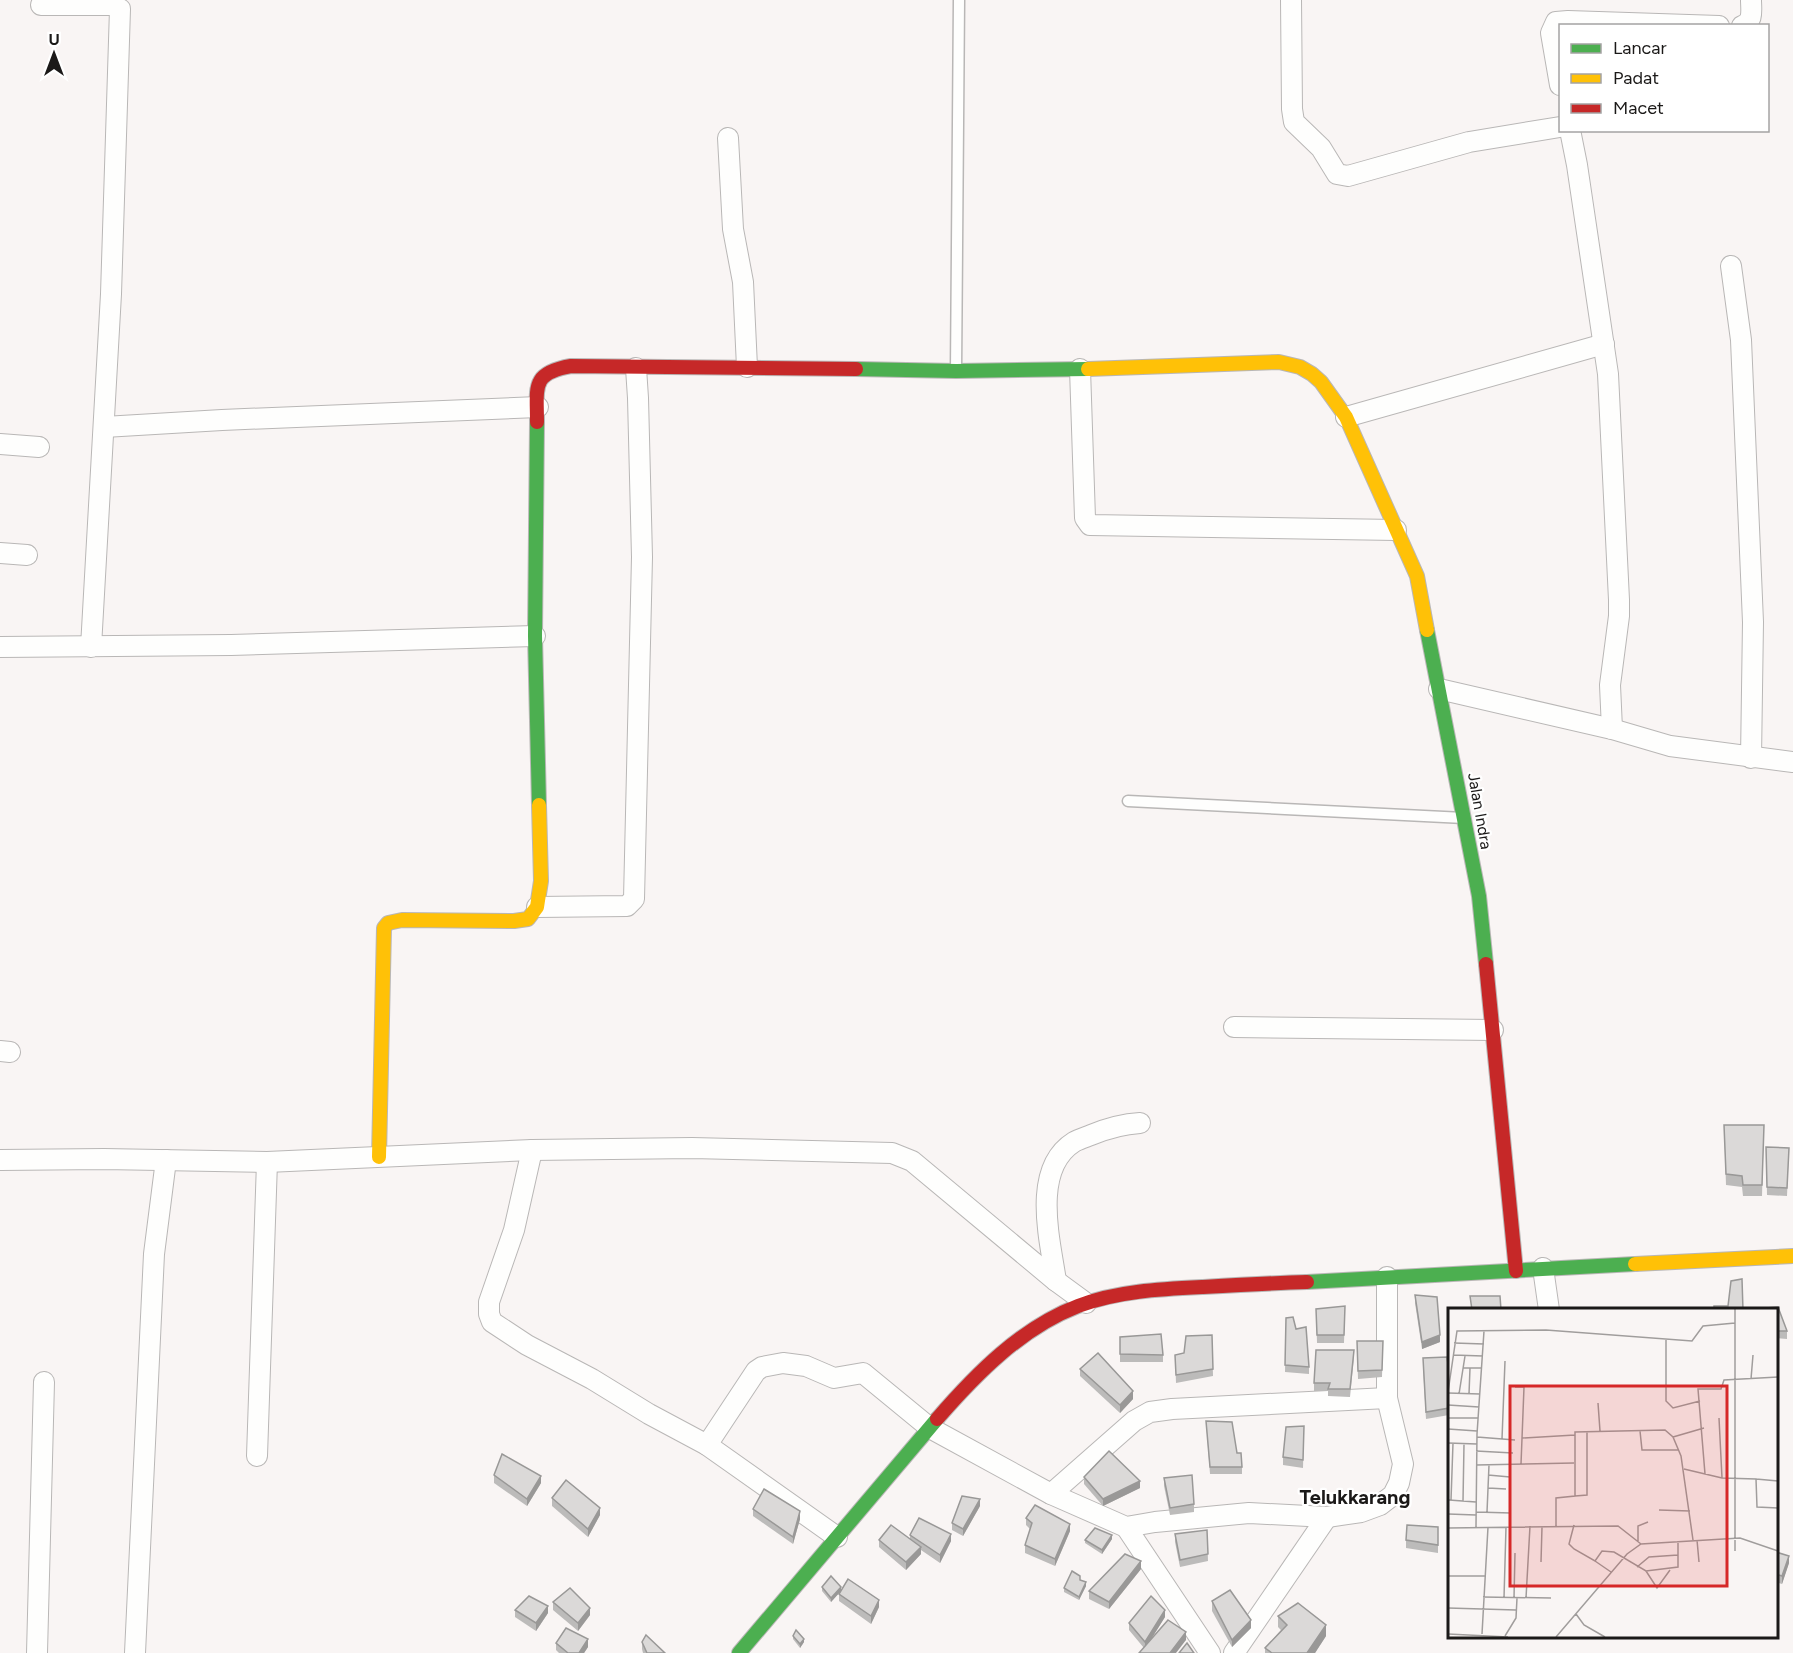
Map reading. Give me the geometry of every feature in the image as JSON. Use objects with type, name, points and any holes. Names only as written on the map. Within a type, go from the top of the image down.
[{"type":"street","points":[[1292,0],[1294,122],[1321,148],[1337,174],[1348,176],[1469,142],[1559,127]]},
{"type":"street","points":[[1747,24],[1751,18],[1751,0]]},
{"type":"street","points":[[41,5],[112,5],[120,9],[111,294],[91,647]]},
{"type":"street","points":[[1559,79],[1551,33],[1556,22],[1659,24]]},
{"type":"street","points":[[1570,132],[1608,374],[1619,600],[1610,685],[1612,729]]},
{"type":"street","points":[[728,138],[734,229],[743,282],[747,367]]},
{"type":"street","points":[[1731,266],[1741,340],[1753,611],[1751,758]]},
{"type":"street","points":[[1346,417],[1604,344]]},
{"type":"street","name":"Jalan Indra","points":[[1080,369],[1279,362],[1300,367],[1321,381],[1346,417],[1417,576],[1430,635],[1438,689],[1479,896],[1516,1271]]},
{"type":"street","points":[[379,1157],[384,928],[388,923],[402,920],[514,921],[528,919],[537,907],[542,881],[535,636],[537,389],[542,377],[553,369],[599,366],[956,371],[1080,369],[1085,518],[1090,525],[1396,530]]},
{"type":"street","points":[[537,907],[627,906],[634,899],[642,557],[636,368]]},
{"type":"street","points":[[104,427],[537,407]]},
{"type":"street","points":[[0,444],[39,447]]},
{"type":"street","points":[[0,553],[27,555]]},
{"type":"street","points":[[0,647],[91,647],[535,636]]},
{"type":"street","points":[[1438,689],[1612,729],[1670,746],[1793,762]]},
{"type":"street","points":[[1234,1027],[1493,1030]]},
{"type":"street","points":[[1056,1281],[1046,1205],[1048,1184],[1056,1160],[1073,1143],[1115,1125],[1140,1123]]},
{"type":"street","points":[[0,1160],[267,1162],[532,1150],[693,1148],[892,1153],[912,1161],[1056,1281],[1086,1303]]},
{"type":"street","points":[[532,1150],[514,1230],[489,1302],[492,1322],[527,1345],[592,1378],[650,1414],[707,1445],[837,1537]]},
{"type":"street","points":[[135,1653],[154,1254],[166,1160]]},
{"type":"street","points":[[257,1455],[267,1162]]},
{"type":"street","points":[[739,1653],[966,1388],[1012,1344],[1048,1320],[1086,1303],[1119,1293],[1165,1289],[1793,1256]]},
{"type":"street","points":[[1543,1268],[1549,1308]]},
{"type":"street","points":[[1126,1527],[1249,1513],[1327,1517],[1361,1512],[1380,1505],[1393,1495],[1400,1483],[1403,1464],[1387,1398],[1387,1277]]},
{"type":"street","points":[[707,1445],[756,1371],[762,1367],[783,1363],[806,1366],[834,1378],[858,1373],[867,1375],[930,1428],[1051,1494],[1126,1527],[1210,1653]]},
{"type":"street","points":[[37,1653],[44,1382]]},
{"type":"street","points":[[1051,1494],[1134,1420],[1150,1412],[1387,1398]]},
{"type":"street","points":[[1234,1653],[1327,1517]]},
{"type":"lane","points":[[956,371],[958,0]]},
{"type":"lane","points":[[1128,801],[1464,818]]},
{"type":"building","points":[[1724,1125],[1764,1125],[1762,1185],[1743,1185],[1742,1176],[1726,1174]]},
{"type":"building","points":[[1766,1147],[1789,1148],[1787,1188],[1767,1187]]},
{"type":"building","points":[[1742,1279],[1743,1308],[1714,1308],[1714,1306],[1728,1306],[1731,1281]]},
{"type":"building","points":[[1415,1295],[1437,1297],[1440,1335],[1422,1342]]},
{"type":"building","points":[[1470,1296],[1500,1296],[1501,1308],[1472,1308]]},
{"type":"building","points":[[1345,1306],[1344,1335],[1317,1335],[1316,1309]]},
{"type":"building","points":[[1778,1307],[1787,1331],[1778,1331],[1778,1308],[1765,1308]]},
{"type":"building","points":[[1293,1317],[1296,1329],[1306,1327],[1309,1367],[1285,1365],[1286,1318]]},
{"type":"building","points":[[1161,1334],[1163,1355],[1120,1354],[1120,1337]]},
{"type":"building","points":[[1212,1335],[1213,1369],[1176,1375],[1175,1355],[1184,1353],[1186,1336]]},
{"type":"building","points":[[1357,1341],[1383,1341],[1382,1370],[1358,1371]]},
{"type":"building","points":[[1316,1350],[1354,1350],[1350,1389],[1328,1389],[1330,1383],[1314,1383]]},
{"type":"building","points":[[1098,1353],[1133,1391],[1120,1405],[1080,1369]]},
{"type":"building","points":[[1447,1357],[1448,1408],[1426,1412],[1423,1358]]},
{"type":"building","points":[[1206,1421],[1232,1422],[1237,1453],[1241,1453],[1242,1467],[1210,1467]]},
{"type":"building","points":[[1304,1426],[1303,1460],[1283,1457],[1286,1427]]},
{"type":"building","points":[[1109,1451],[1140,1481],[1103,1499],[1084,1477]]},
{"type":"building","points":[[502,1454],[541,1476],[527,1499],[494,1475]]},
{"type":"building","points":[[1192,1475],[1194,1504],[1170,1508],[1164,1478]]},
{"type":"building","points":[[566,1480],[600,1508],[588,1529],[552,1498]]},
{"type":"building","points":[[764,1489],[800,1511],[793,1537],[753,1509]]},
{"type":"building","points":[[962,1496],[980,1499],[963,1529],[952,1523]]},
{"type":"building","points":[[1035,1505],[1070,1524],[1055,1559],[1025,1545],[1032,1523],[1026,1518]]},
{"type":"building","points":[[919,1518],[951,1534],[940,1555],[910,1535]]},
{"type":"building","points":[[891,1525],[921,1547],[906,1562],[879,1540]]},
{"type":"building","points":[[1407,1525],[1438,1527],[1438,1545],[1406,1540]]},
{"type":"building","points":[[1095,1528],[1112,1535],[1102,1550],[1085,1540]]},
{"type":"building","points":[[1207,1530],[1208,1554],[1180,1560],[1175,1534]]},
{"type":"building","points":[[1778,1553],[1789,1556],[1782,1576],[1778,1575]]},
{"type":"building","points":[[1125,1554],[1141,1561],[1109,1602],[1089,1591]]},
{"type":"building","points":[[1072,1571],[1080,1576],[1080,1580],[1086,1582],[1079,1597],[1064,1588]]},
{"type":"building","points":[[831,1576],[841,1587],[831,1598],[822,1587]]},
{"type":"building","points":[[848,1579],[879,1600],[871,1616],[839,1594]]},
{"type":"building","points":[[570,1588],[590,1608],[578,1623],[553,1602]]},
{"type":"building","points":[[1230,1590],[1251,1620],[1232,1640],[1212,1601]]},
{"type":"building","points":[[529,1596],[548,1606],[536,1623],[515,1610]]},
{"type":"building","points":[[1151,1596],[1165,1610],[1145,1642],[1129,1623]]},
{"type":"building","points":[[1298,1603],[1326,1625],[1307,1653],[1272,1653],[1265,1648],[1287,1625],[1278,1616]]},
{"type":"building","points":[[1168,1620],[1186,1632],[1170,1653],[1139,1653]]},
{"type":"building","points":[[566,1628],[588,1639],[579,1653],[568,1653],[556,1643]]},
{"type":"building","points":[[796,1630],[804,1639],[800,1644],[793,1636]]},
{"type":"building","points":[[646,1635],[665,1653],[647,1653],[642,1642]]},
{"type":"building","points":[[1187,1643],[1194,1653],[1179,1653]]},
{"type":"traffic: fast","points":[[856,369],[956,371],[1088,369]]},
{"type":"traffic: fast","points":[[537,422],[535,636],[539,805]]},
{"type":"traffic: fast","points":[[1427,630],[1479,896],[1486,964]]},
{"type":"traffic: fast","points":[[1307,1282],[1635,1264]]},
{"type":"traffic: fast","points":[[739,1653],[937,1419]]},
{"type":"traffic: slow","points":[[1088,369],[1279,362],[1300,367],[1312,374],[1321,382],[1346,417],[1417,576],[1427,630]]},
{"type":"traffic: slow","points":[[379,1157],[384,928],[388,923],[402,920],[514,921],[528,919],[537,907],[541,881],[539,805]]},
{"type":"traffic: slow","points":[[1635,1264],[1793,1256]]},
{"type":"traffic: jam","points":[[537,422],[539,384],[549,373],[571,366],[856,369]]},
{"type":"traffic: jam","points":[[1486,964],[1516,1271]]},
{"type":"traffic: jam","points":[[937,1419],[967,1385],[1001,1354],[1037,1327],[1078,1306],[1108,1297],[1155,1290],[1307,1282]]},
{"type":"district","name":"Telukkarang","points":[[1355,1497]]}]
